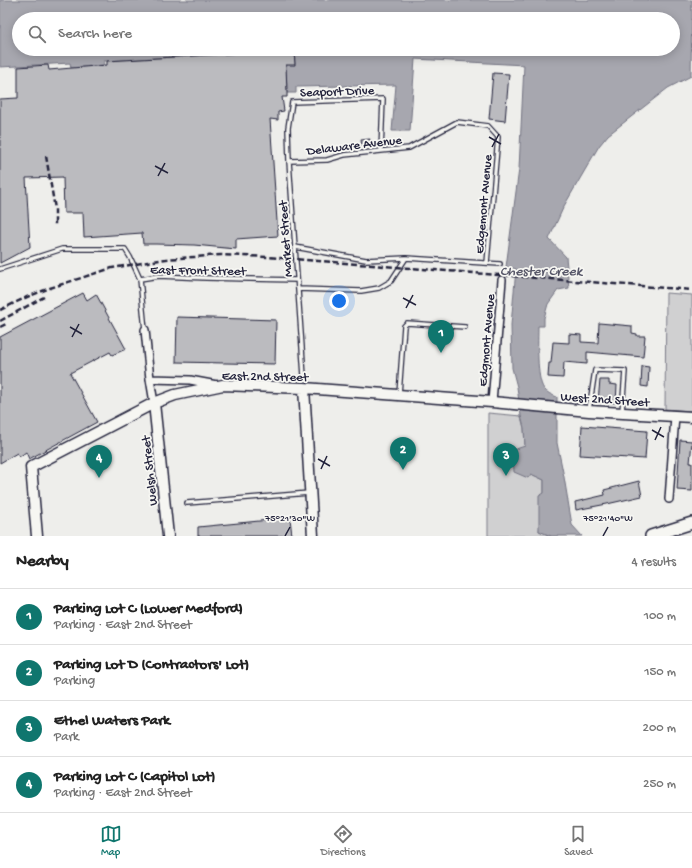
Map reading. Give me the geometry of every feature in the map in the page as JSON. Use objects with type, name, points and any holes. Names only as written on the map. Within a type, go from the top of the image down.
[{"type":"main road","points":[[651,536],[692,523]]},
{"type":"street","name":"Edgmont Avenue","points":[[492,402],[502,280]]},
{"type":"street","points":[[145,330],[154,403]]},
{"type":"street","points":[[150,380],[190,380],[223,386]]},
{"type":"street","name":"East 2nd Street","points":[[37,536],[31,467],[154,403],[175,395],[223,386],[304,388],[517,404]]},
{"type":"street","points":[[304,388],[313,536]]},
{"type":"street","name":"Welsh Street","points":[[154,403],[168,536]]},
{"type":"street","name":"West 2nd Street","points":[[517,404],[589,411],[692,418]]},
{"type":"street","points":[[669,499],[675,416]]},
{"type":"lane","name":"Seaport Drive","points":[[292,102],[383,99],[381,151]]},
{"type":"lane","name":"Market Street","points":[[292,102],[288,128],[289,161],[304,376]]},
{"type":"lane","name":"Delaware Avenue","points":[[289,161],[327,160],[344,155],[409,148],[457,122],[488,126]]},
{"type":"lane","name":"Edgemont Avenue","points":[[487,263],[498,137],[488,126]]},
{"type":"lane","points":[[295,248],[366,260],[406,258],[500,264]]},
{"type":"lane","name":"East Front Street","points":[[0,269],[62,249],[125,250],[130,257],[140,279],[159,276],[297,280]]},
{"type":"lane","points":[[298,289],[361,291],[379,288],[391,281],[406,258]]},
{"type":"lane","points":[[140,279],[145,330]]},
{"type":"lane","points":[[399,395],[404,326],[407,323],[465,326]]},
{"type":"lane","points":[[589,411],[595,370],[625,371],[622,413]]},
{"type":"lane","points":[[187,503],[310,493]]},
{"type":"shaded area","points":[[666,293],[692,295],[692,411],[665,409]]},
{"type":"shaded area","points":[[488,413],[521,416],[531,474],[544,480],[544,494],[539,531],[551,536],[488,536]]},
{"type":"water","name":"Chester Creek","points":[[0,0],[692,0],[691,76],[668,88],[608,135],[599,146],[564,206],[549,239],[566,257],[569,288],[558,290],[548,304],[544,318],[544,326],[538,326],[540,377],[541,384],[544,389],[548,393],[557,397],[557,443],[572,525],[582,536],[551,536],[539,531],[539,496],[544,493],[544,480],[531,474],[528,478],[514,472],[513,450],[525,446],[524,428],[512,368],[511,325],[516,269],[506,267],[519,169],[524,65],[415,59],[410,131],[392,131],[396,85],[296,87],[296,93],[287,93],[286,65],[295,64],[294,56],[680,56],[680,12],[12,12],[12,56],[190,56],[104,61],[104,65],[71,68],[70,63],[0,67]]},
{"type":"building","points":[[192,56],[294,56],[295,65],[286,65],[287,97],[282,97],[284,111],[278,112],[278,120],[270,119],[278,236],[236,239],[236,249],[194,245],[143,244],[142,233],[84,237],[83,213],[64,213],[63,177],[26,178],[30,247],[0,263],[0,99],[18,98],[18,67],[48,65],[49,70],[107,65],[107,61]]},
{"type":"building","points":[[493,73],[509,74],[505,121],[489,119]]},
{"type":"building","points":[[370,139],[370,145],[362,146],[361,140]]},
{"type":"building","points":[[83,293],[87,300],[96,294],[126,349],[112,355],[110,352],[70,373],[97,422],[29,459],[26,452],[19,457],[17,453],[0,463],[0,337]]},
{"type":"building","points":[[177,317],[276,320],[275,364],[176,362]]},
{"type":"building","points":[[599,323],[632,326],[632,333],[637,334],[637,336],[645,336],[643,357],[587,352],[587,364],[564,362],[563,378],[548,377],[553,342],[569,343],[569,334],[581,335],[581,342],[598,343]]},
{"type":"building","points":[[642,366],[649,367],[648,387],[641,386]]},
{"type":"building","points":[[600,380],[609,380],[609,384],[617,385],[616,403],[598,402]]},
{"type":"building","points":[[582,426],[647,431],[645,459],[580,455]]},
{"type":"building","points":[[680,440],[692,441],[690,463],[692,463],[692,491],[677,490]]},
{"type":"building","points":[[639,481],[642,496],[576,510],[575,502],[605,495],[604,490]]},
{"type":"building","points":[[290,518],[292,536],[198,536],[198,527]]},
{"type":"railway","points":[[46,156],[55,209],[55,225]]},
{"type":"railway","points":[[0,310],[50,288],[112,268],[166,259],[221,255],[268,257],[692,290]]},
{"type":"railway","points":[[0,321],[44,297]]},
{"type":"railway","points":[[0,327],[6,324]]},
{"type":"place","name":"Parking Lot C (Lower Medford)","points":[[441,353]]},
{"type":"place","name":"Parking Lot D (Contractors' Lot)","points":[[403,470]]},
{"type":"place","name":"Ethel Waters Park","points":[[506,476]]},
{"type":"place","name":"Parking Lot C (Capitol Lot)","points":[[99,478]]}]
